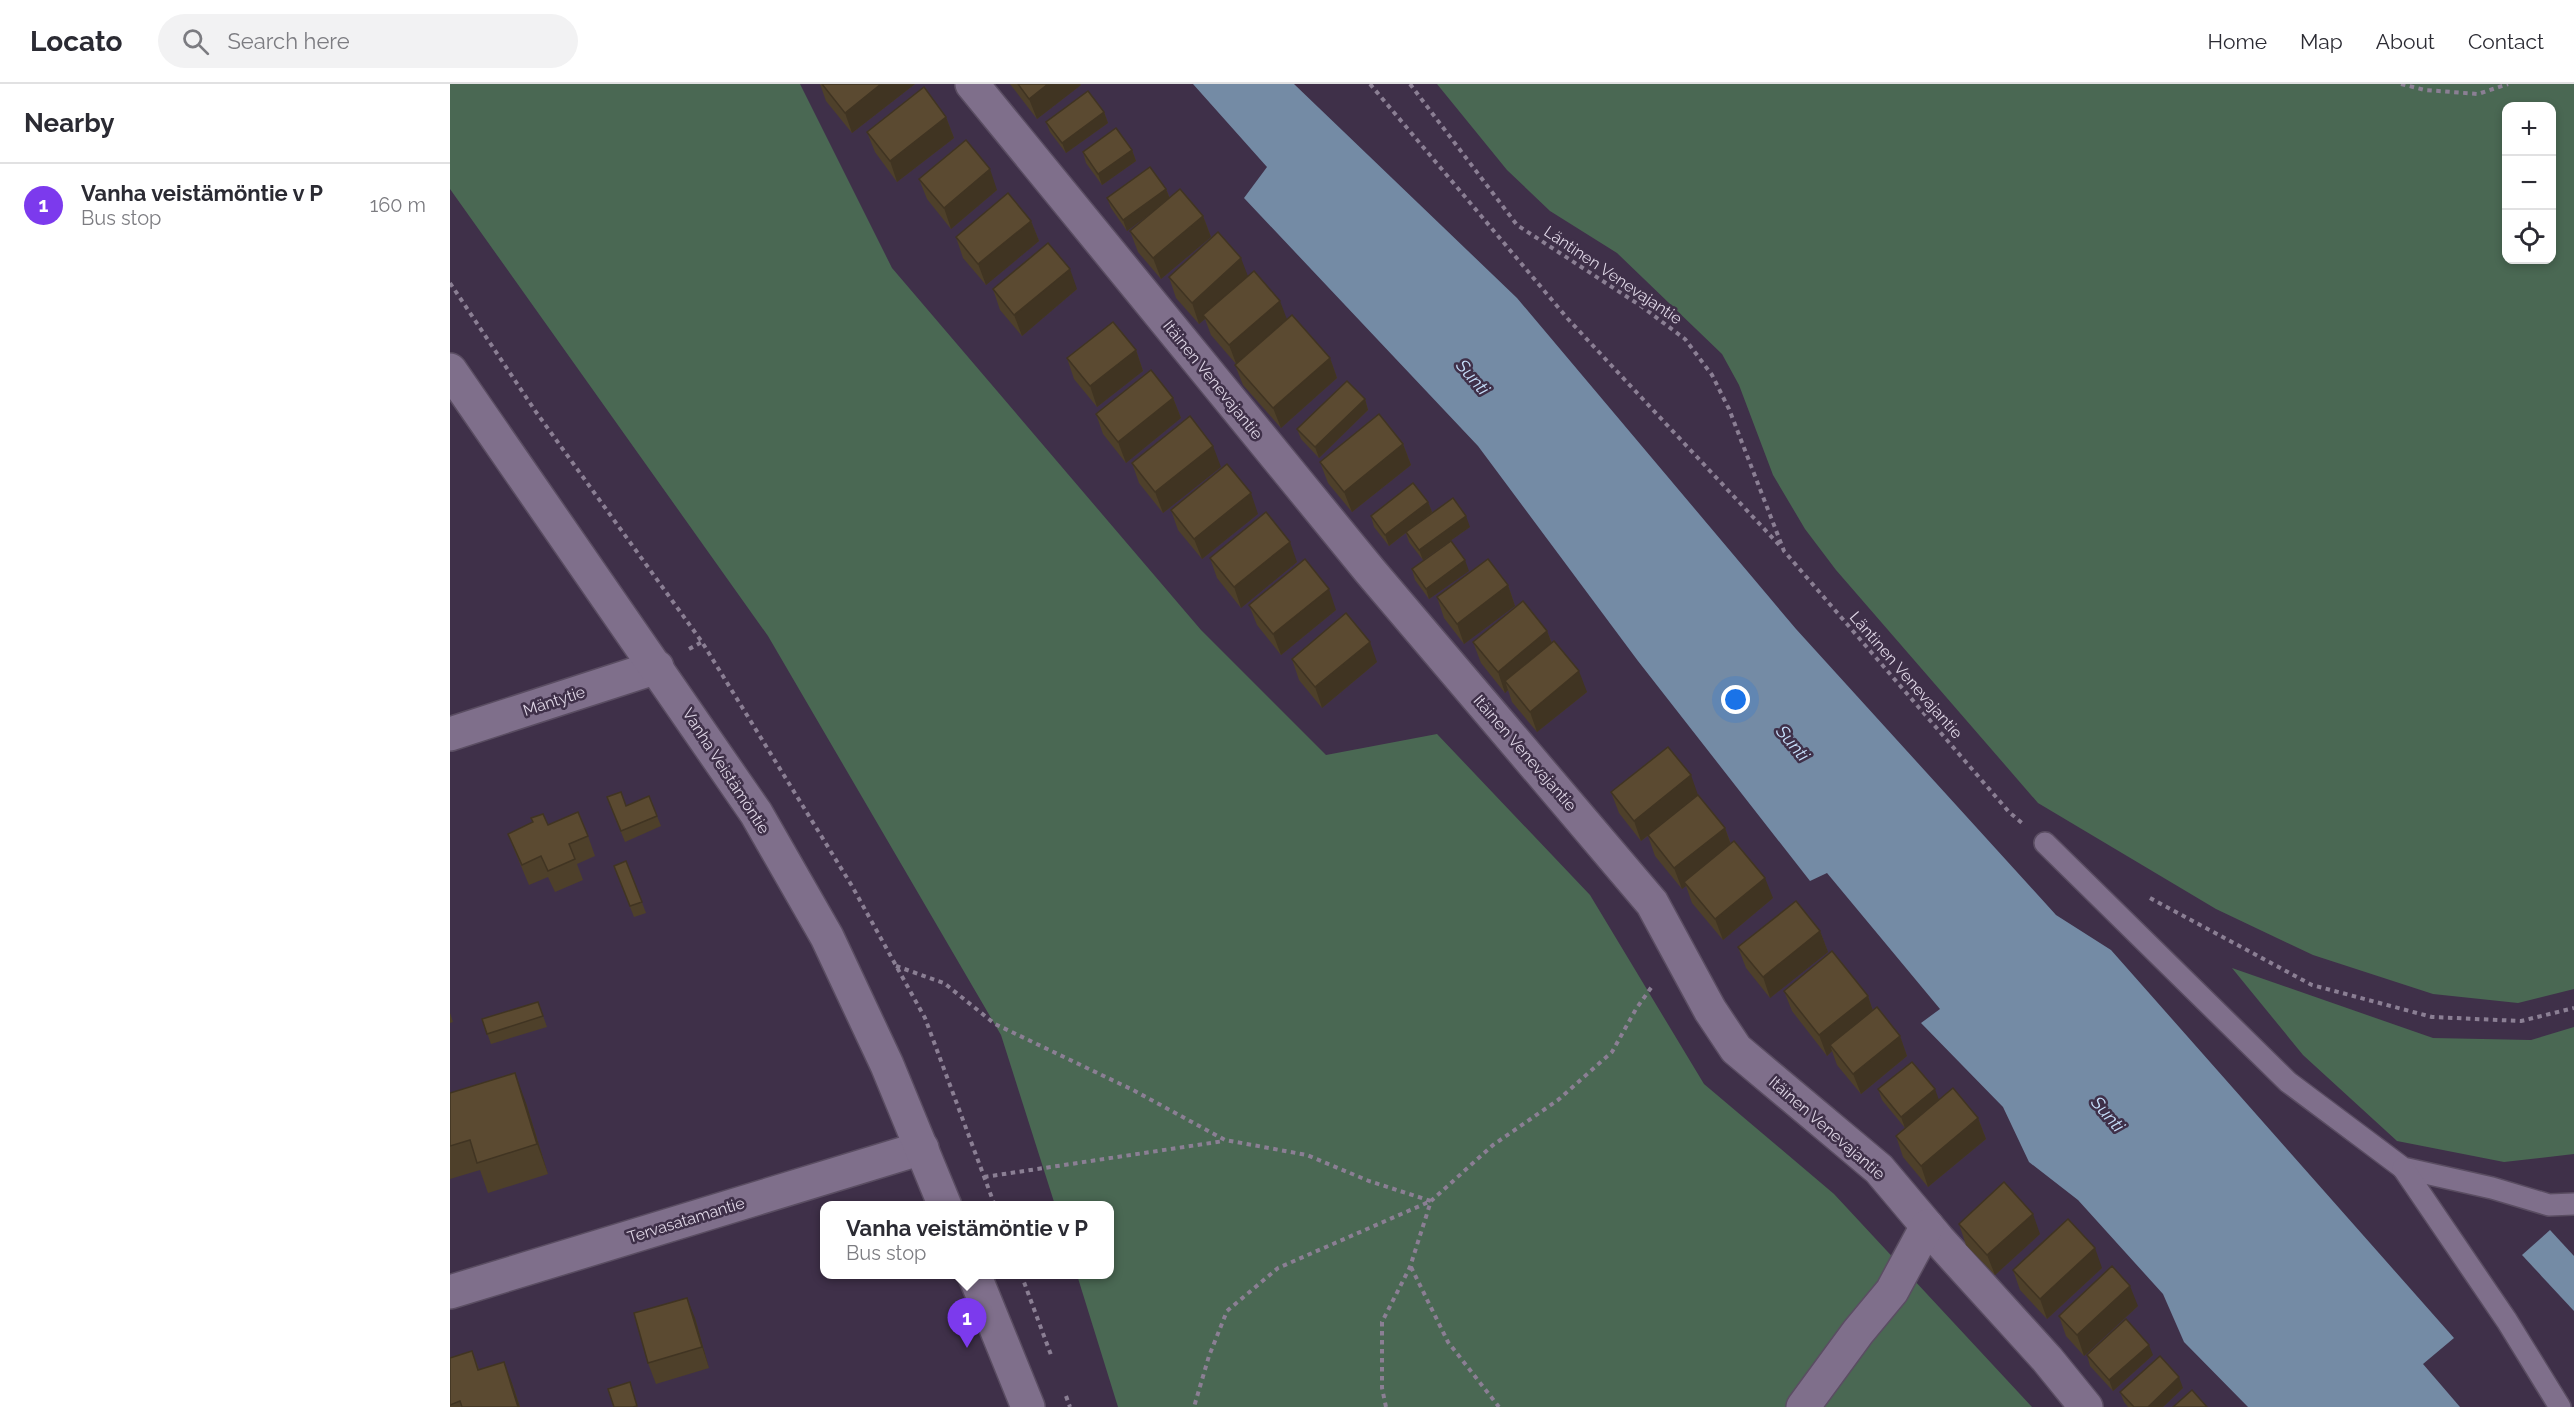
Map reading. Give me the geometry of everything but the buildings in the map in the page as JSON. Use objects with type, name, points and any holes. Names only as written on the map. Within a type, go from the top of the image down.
[{"type":"street","name":"Itäinen Venevajantie","points":[[972,84],[1362,562],[1652,903],[1679,948],[1710,1010],[1736,1049],[1879,1169],[2047,1359],[2086,1407]]},
{"type":"street","name":"Vanha Veistämöntie","points":[[450,370],[756,813],[827,937],[887,1065],[943,1201]]},
{"type":"street","name":"Mäntytie","points":[[450,734],[657,667]]},
{"type":"street","name":"Tervasatamantie","points":[[450,1292],[922,1148]]},
{"type":"street","points":[[1803,1407],[1858,1332],[1892,1291],[1927,1226]]},
{"type":"street","points":[[976,1279],[1028,1407]]},
{"type":"lane","points":[[2045,843],[2288,1082],[2403,1168],[2507,1321],[2560,1407]]},
{"type":"lane","points":[[2403,1168],[2550,1204],[2574,1204]]},
{"type":"path","points":[[1370,84],[1568,319],[1785,551]]},
{"type":"path","name":"Läntinen Venevajantie","points":[[1410,84],[1517,225],[1641,306],[1685,339],[1712,375],[1729,409],[1785,551],[2010,812],[2045,843]]},
{"type":"path","points":[[2401,84],[2425,90],[2478,94],[2508,84]]},
{"type":"path","points":[[2143,895],[2312,985],[2432,1017],[2522,1021],[2574,1008]]},
{"type":"path","points":[[1194,1407],[1209,1356],[1227,1311],[1278,1268],[1431,1201],[1493,1145],[1558,1100],[1612,1052],[1636,1009],[1679,948]]},
{"type":"path","points":[[896,966],[944,983],[995,1024],[1132,1090],[1225,1140],[1307,1155],[1369,1181],[1431,1201]]},
{"type":"path","points":[[984,1177],[1225,1140]]},
{"type":"path","points":[[1386,1407],[1382,1388],[1382,1322],[1410,1267],[1431,1201]]},
{"type":"path","points":[[1410,1267],[1448,1342],[1499,1407]]},
{"type":"path","points":[[1023,1279],[1052,1357]]},
{"type":"path","points":[[1063,1387],[1070,1407]]},
{"type":"green space","points":[[450,84],[800,84],[892,268],[1201,630],[1326,755],[1437,734],[1590,895],[1704,1084],[1834,1194],[2032,1407],[1118,1407],[1078,1279],[1114,1279],[1114,1201],[1054,1201],[1001,1035],[768,636],[450,189]]},
{"type":"green space","points":[[1437,84],[2574,84],[2574,989],[2518,1003],[2433,994],[2313,955],[2216,909],[2038,803],[1836,570],[1805,529],[1773,475],[1739,385],[1722,354],[1617,253],[1550,211],[1507,170]]},
{"type":"green space","points":[[2232,968],[2433,1038],[2531,1040],[2574,1027],[2574,1154],[2504,1162],[2397,1141],[2303,1055]]},
{"type":"water","name":"Sunti","points":[[1193,84],[1294,84],[1517,298],[1796,629],[2056,915],[2111,950],[2454,1338],[2423,1364],[2460,1407],[2248,1407],[2184,1342],[2163,1294],[2078,1200],[2029,1162],[2003,1107],[1921,1023],[1940,1009],[1827,873],[1810,881],[1638,661],[1478,446],[1244,198],[1267,167]]},
{"type":"water","points":[[2550,1230],[2574,1256],[2574,1311],[2522,1255]]},
{"type":"place","name":"Vanha veistämöntie v P","points":[[967,1348]]}]
